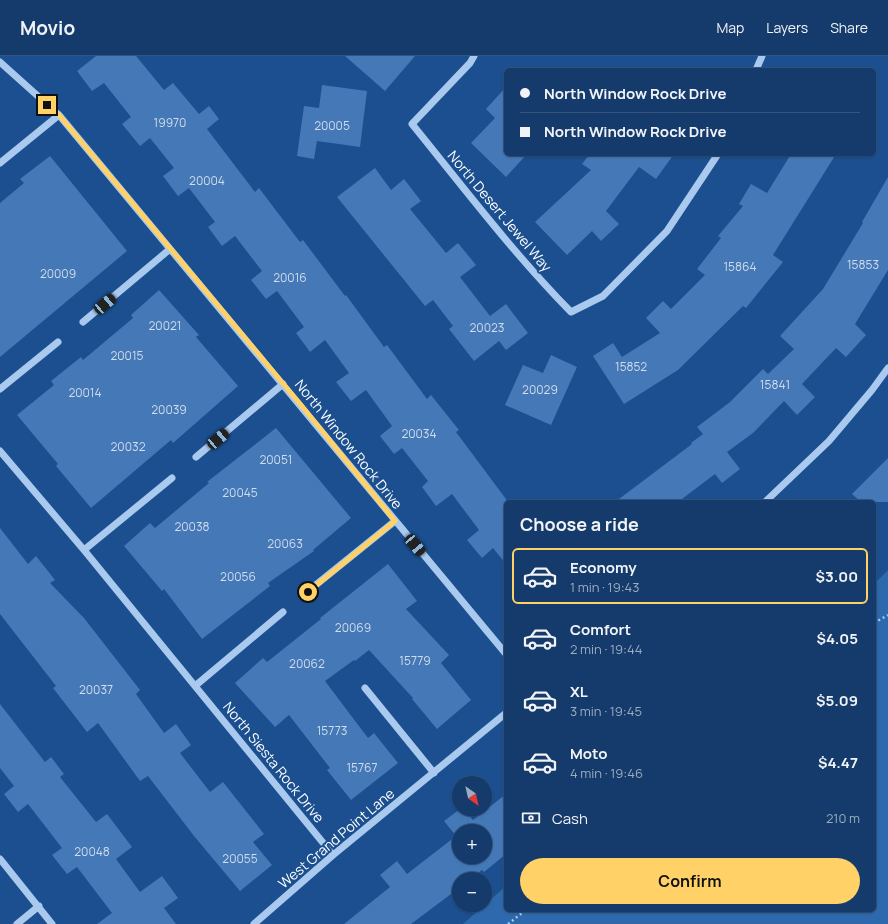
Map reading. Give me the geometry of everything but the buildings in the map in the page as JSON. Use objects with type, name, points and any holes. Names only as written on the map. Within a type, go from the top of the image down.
[{"type":"street","name":"North Desert Jewel Way","points":[[474,56],[470,63],[412,124],[516,253],[571,312],[603,296],[667,231],[717,156]]},
{"type":"street","points":[[757,68],[762,56]]},
{"type":"street","name":"North Window Rock Drive","points":[[0,62],[59,115],[504,652]]},
{"type":"street","points":[[0,163],[59,115]]},
{"type":"street","points":[[83,322],[170,249]]},
{"type":"street","points":[[0,389],[58,342]]},
{"type":"street","points":[[767,500],[830,441],[888,368]]},
{"type":"street","name":"North Window Rock Drive","points":[[196,457],[283,384]]},
{"type":"street","name":"North Siesta Rock Drive","points":[[0,451],[84,550],[333,855]]},
{"type":"street","points":[[84,550],[172,478]]},
{"type":"street","name":"North Window Rock Drive","points":[[308,592],[395,521]]},
{"type":"street","points":[[196,686],[283,612]]},
{"type":"street","points":[[365,688],[434,773]]},
{"type":"street","name":"West Grand Point Lane","points":[[254,924],[333,855],[504,715]]},
{"type":"street","points":[[0,859],[52,924]]},
{"type":"street","points":[[17,924],[39,906]]},
{"type":"path","points":[[876,622],[888,615]]},
{"type":"path","points":[[508,924],[523,912]]},
{"type":"shaded area","points":[[888,570],[888,924],[463,924],[477,912],[492,912],[492,898],[504,888],[504,912],[876,912],[876,582]]},
{"type":"route","points":[[47,105],[59,115],[301,405],[395,521],[308,592]]}]
